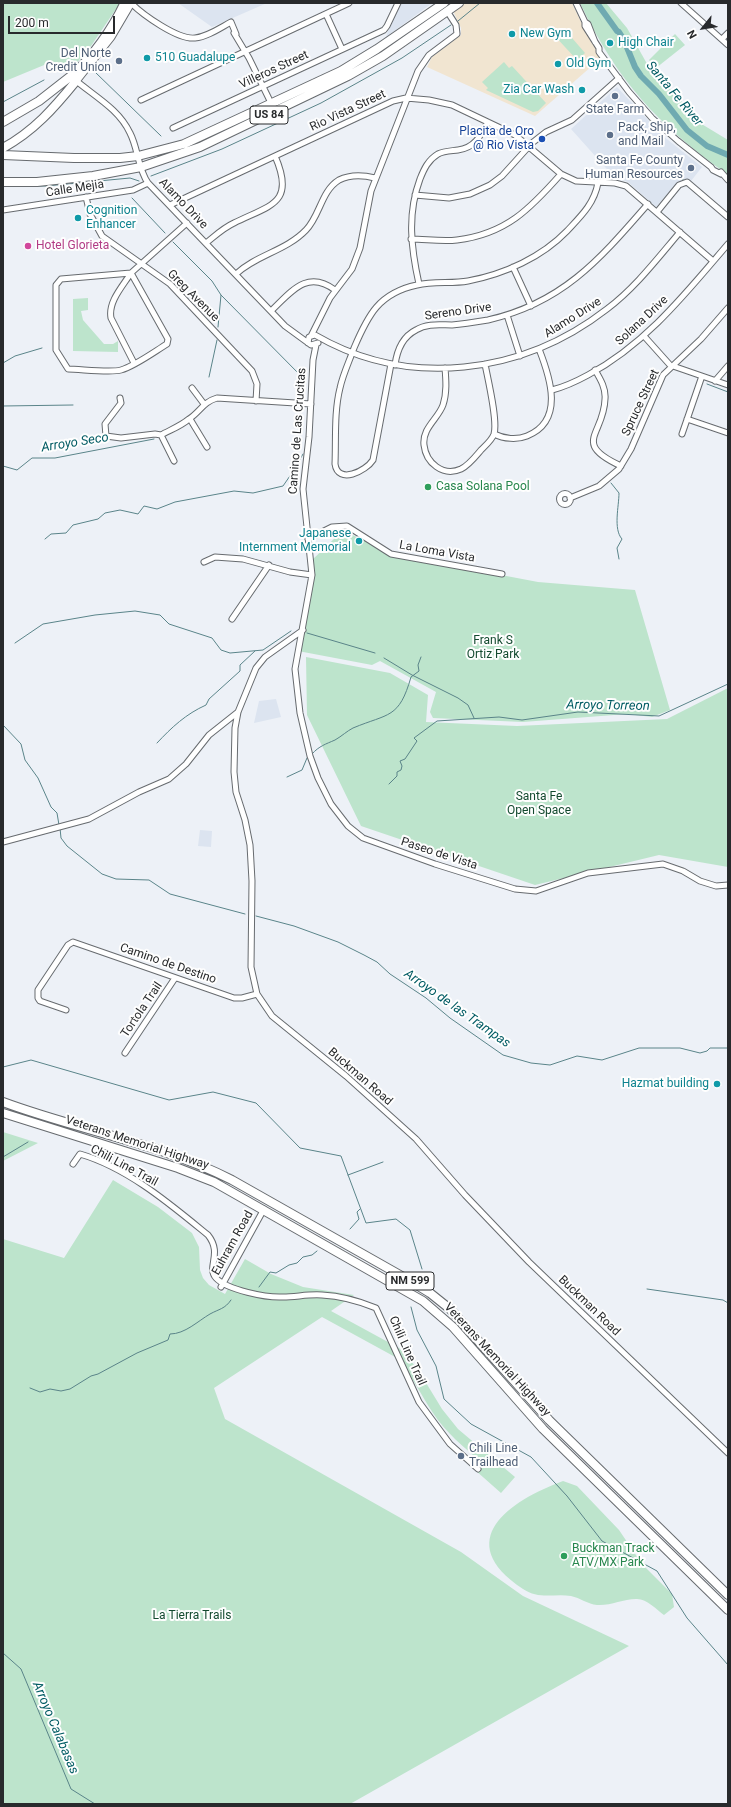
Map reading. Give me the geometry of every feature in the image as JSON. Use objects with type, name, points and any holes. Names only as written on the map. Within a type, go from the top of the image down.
[{"type":"highway","name":"US 84","points":[[3,182],[65,180],[141,167],[200,147],[358,61],[444,7],[459,3]]},
{"type":"highway","points":[[3,122],[39,101],[73,78]]},
{"type":"highway","points":[[3,148],[29,132],[44,118],[73,78]]},
{"type":"highway","name":"US 84","points":[[3,156],[74,158],[138,156],[184,144],[273,108]]},
{"type":"highway","points":[[141,167],[146,160],[174,151],[184,144]]},
{"type":"highway","name":"Veterans Memorial Highway","points":[[3,1102],[209,1168],[419,1286],[459,1319],[549,1420],[728,1595]]},
{"type":"highway","name":"Veterans Memorial Highway","points":[[3,1113],[190,1172],[226,1188],[396,1284],[433,1309],[457,1331],[543,1429],[728,1610]]},
{"type":"main road","points":[[73,78],[111,27],[124,3]]},
{"type":"main road","points":[[73,78],[111,37],[131,3]]},
{"type":"street","points":[[131,3],[137,9],[178,36],[186,38],[202,37],[230,23],[246,51],[273,108]]},
{"type":"street","points":[[141,100],[349,3]]},
{"type":"street","name":"Villeros Street","points":[[173,128],[384,30],[387,27],[398,3]]},
{"type":"street","points":[[576,3],[585,22],[584,26],[592,40],[599,48],[599,52],[640,104],[663,128],[712,167],[718,174],[721,174],[728,180]]},
{"type":"street","points":[[680,3],[728,45]]},
{"type":"street","points":[[309,344],[314,336],[318,322],[335,290],[352,269],[360,248],[365,217],[375,178],[406,98],[425,60],[457,34],[456,25],[444,7]]},
{"type":"street","points":[[326,14],[342,49]]},
{"type":"street","points":[[722,39],[728,33]]},
{"type":"street","name":"Alamo Drive","points":[[73,78],[120,117],[131,134],[141,167],[148,183],[288,329],[300,336],[309,344],[331,345]]},
{"type":"street","points":[[415,195],[449,198],[470,194],[490,185],[502,176],[528,147],[546,132],[572,120],[619,78]]},
{"type":"street","name":"Rio Vista Street","points":[[170,205],[394,101],[406,98],[441,102],[488,122],[514,135],[561,174],[573,181],[615,183],[626,186],[713,261]]},
{"type":"street","points":[[419,284],[410,238],[410,222],[415,195],[425,168],[431,159],[444,152],[462,149],[472,145],[480,138],[488,122]]},
{"type":"street","points":[[206,243],[225,228],[268,207],[278,198],[282,189],[283,180],[275,156]]},
{"type":"street","points":[[410,238],[456,240],[499,228],[534,205],[561,174]]},
{"type":"street","points":[[236,274],[249,263],[289,244],[300,236],[314,220],[329,189],[339,180],[356,176],[375,178]]},
{"type":"street","points":[[657,212],[679,185],[687,182],[728,217]]},
{"type":"street","name":"Calle Mejia","points":[[3,210],[133,190],[148,183]]},
{"type":"street","name":"Sereno Drive","points":[[598,183],[590,205],[558,240],[538,255],[513,267],[468,281],[419,284],[397,292],[378,305],[362,328],[339,389],[335,467],[341,473],[358,473],[371,463],[375,452],[393,364],[403,341],[408,335],[420,328],[473,322],[507,315],[531,306],[565,287],[588,269],[648,204]]},
{"type":"street","name":"Greg Avenue","points":[[86,197],[90,214],[100,233],[170,284],[252,371],[257,384],[256,401]]},
{"type":"street","points":[[134,363],[114,325],[110,311],[112,304],[131,273],[187,223]]},
{"type":"street","name":"Alamo Drive","points":[[300,336],[314,336],[331,345],[352,353],[393,364],[445,368],[485,364],[520,356],[573,333],[611,306],[633,286],[680,232]]},
{"type":"street","name":"Solana Drive","points":[[552,390],[568,384],[595,370],[620,355],[644,336],[669,312],[728,244]]},
{"type":"street","points":[[513,267],[531,306]]},
{"type":"street","points":[[131,273],[168,339],[167,344],[120,370],[68,369],[56,350],[56,285],[61,279],[131,273]]},
{"type":"street","points":[[271,311],[293,290],[304,283],[320,282],[335,290]]},
{"type":"street","name":"Spruce Street","points":[[570,498],[599,486],[610,478],[621,466],[631,449],[665,372],[701,339],[728,308]]},
{"type":"street","points":[[507,315],[520,356]]},
{"type":"street","name":"Camino de Las Crucitas","points":[[312,575],[303,489],[311,404],[313,360],[317,345],[314,336]]},
{"type":"street","points":[[644,336],[667,363],[672,366],[728,386]]},
{"type":"street","name":"Camino de Las Crucitas","points":[[309,344],[313,360]]},
{"type":"street","points":[[494,434],[516,438],[525,437],[535,432],[543,425],[549,414],[552,390],[549,373],[539,349]]},
{"type":"street","points":[[445,368],[445,400],[440,412],[425,436],[426,453],[431,462],[438,468],[449,471],[457,470],[470,462],[494,434],[495,422],[485,364]]},
{"type":"street","points":[[715,381],[728,366]]},
{"type":"street","points":[[595,370],[604,387],[605,400],[594,435],[594,446],[602,456],[621,466]]},
{"type":"street","points":[[682,434],[702,376]]},
{"type":"street","points":[[192,388],[204,404]]},
{"type":"street","points":[[120,398],[121,403],[105,424],[104,429],[106,436],[121,438],[155,434],[161,435],[190,419],[204,404],[217,398],[311,404]]},
{"type":"street","points":[[190,419],[207,447]]},
{"type":"street","points":[[687,419],[728,433]]},
{"type":"street","points":[[161,435],[174,461]]},
{"type":"street","name":"La Loma Vista","points":[[308,539],[332,527],[347,526],[391,554],[502,574]]},
{"type":"street","points":[[204,562],[215,557],[243,559],[290,572],[312,575]]},
{"type":"street","points":[[232,619],[269,566]]},
{"type":"street","name":"Paseo de Vista","points":[[312,575],[303,630],[296,658],[296,682],[300,713],[310,756],[318,778],[332,804],[348,826],[363,838],[448,868],[525,890],[544,890],[588,873],[663,864],[683,871],[700,881],[716,886],[728,885]]},
{"type":"street","name":"Buckman Road","points":[[303,630],[289,639],[261,662],[253,674],[238,712],[234,772],[236,792],[250,845],[252,888],[251,967],[257,994],[272,1016],[346,1076],[416,1139],[465,1195],[529,1262],[728,1453]]},
{"type":"street","points":[[3,842],[89,819],[169,779],[186,764],[209,735],[238,712]]},
{"type":"street","name":"Camino de Destino","points":[[66,1010],[40,1001],[37,994],[38,990],[68,945],[73,942],[234,998],[242,998],[257,994]]},
{"type":"street","name":"Tortola Trail","points":[[125,1053],[175,978]]},
{"type":"street","name":"Chili Line Trail","points":[[73,1164],[80,1154],[126,1176],[167,1202],[208,1235],[215,1248],[212,1268],[213,1273],[222,1285],[268,1297],[284,1297],[306,1294],[341,1297],[376,1308],[419,1402],[450,1444],[478,1469]]},
{"type":"street","name":"Euhram Road","points":[[222,1285],[264,1210]]},
{"type":"shaded area","points":[[178,3],[267,3],[212,27]]},
{"type":"shaded area","points":[[401,3],[431,4],[386,37],[388,31]]},
{"type":"shaded area","points":[[465,3],[572,3],[601,58],[535,116],[427,67],[432,57],[461,35],[461,28],[453,11]]},
{"type":"shaded area","points":[[617,87],[663,136],[702,167],[691,181],[678,183],[656,207],[628,182],[614,177],[571,129]]},
{"type":"shaded area","points":[[276,699],[281,717],[254,723],[259,701]]},
{"type":"shaded area","points":[[200,830],[212,831],[211,847],[198,846]]},
{"type":"green space","points":[[3,3],[120,3],[91,46],[74,66],[69,67],[49,63],[3,82]]},
{"type":"green space","points":[[580,3],[606,3],[627,28],[646,62],[686,106],[695,120],[728,140],[728,175],[680,138],[642,100],[609,56]]},
{"type":"green space","points":[[555,30],[566,31],[585,53],[577,60],[553,34]]},
{"type":"green space","points":[[675,34],[685,45],[656,68],[649,60]]},
{"type":"green space","points":[[504,62],[509,68],[512,66],[546,103],[538,111],[533,112],[486,90],[488,88],[482,82]]},
{"type":"green space","points":[[88,298],[88,310],[81,311],[83,320],[104,344],[113,344],[118,341],[118,352],[73,351],[73,299]]},
{"type":"green space","name":"Frank S Ortiz Park","points":[[348,533],[396,555],[538,582],[635,590],[670,710],[652,717],[627,714],[523,722],[433,718],[430,712],[436,692],[380,661],[372,665],[298,651],[307,604],[311,561],[336,537]]},
{"type":"green space","name":"Santa Fe Open Space","points":[[306,657],[390,673],[428,695],[426,722],[517,726],[667,719],[728,688],[728,867],[659,855],[535,885],[361,826],[307,715]]},
{"type":"green space","points":[[3,1132],[38,1143],[3,1161]]},
{"type":"green space","name":"La Tierra Trails","points":[[113,1180],[158,1207],[192,1233],[199,1247],[200,1270],[203,1278],[209,1285],[225,1294],[245,1259],[271,1274],[303,1287],[354,1295],[331,1311],[399,1348],[417,1368],[442,1409],[458,1429],[515,1477],[501,1493],[475,1470],[481,1462],[438,1420],[412,1378],[397,1358],[322,1317],[214,1388],[225,1419],[461,1552],[523,1596],[629,1646],[350,1804],[3,1804],[3,1239],[64,1258]]},
{"type":"green space","name":"Buckman Track ATV/MX Park","points":[[563,1481],[577,1486],[619,1530],[642,1564],[672,1594],[674,1607],[664,1615],[655,1607],[640,1599],[631,1599],[597,1605],[571,1596],[535,1594],[523,1589],[502,1571],[491,1555],[490,1539],[496,1524],[508,1511],[524,1500],[543,1489]]},
{"type":"waterway","points":[[458,21],[480,3]]},
{"type":"waterway","name":"Santa Fe River","points":[[597,3],[617,31]]},
{"type":"waterway","points":[[151,176],[222,149],[321,103],[402,58],[451,25]]},
{"type":"waterway","name":"Santa Fe River","points":[[619,32],[624,40],[635,67],[641,76],[659,94],[687,130],[707,146],[728,155]]},
{"type":"waterway","points":[[95,72],[161,136]]},
{"type":"waterway","points":[[3,102],[44,80]]},
{"type":"waterway","points":[[681,177],[684,181]]},
{"type":"waterway","points":[[3,186],[46,186],[130,178],[139,181]]},
{"type":"waterway","points":[[132,198],[165,233]]},
{"type":"waterway","points":[[173,242],[212,281],[221,295],[218,327]]},
{"type":"waterway","points":[[221,295],[302,377]]},
{"type":"waterway","points":[[209,377],[217,340]]},
{"type":"waterway","points":[[3,363],[15,356],[42,348]]},
{"type":"waterway","points":[[707,384],[728,392]]},
{"type":"waterway","points":[[3,406],[73,405]]},
{"type":"waterway","name":"Arroyo Seco","points":[[3,466],[17,470],[32,458],[55,458],[154,439]]},
{"type":"waterway","points":[[45,539],[51,534],[66,533],[73,525],[98,519],[105,513],[120,510],[138,514],[144,506],[157,509],[175,502],[234,491],[253,493],[283,486],[303,454]]},
{"type":"waterway","points":[[611,483],[619,493],[617,523],[619,535],[622,539],[617,548],[619,559]]},
{"type":"waterway","points":[[15,643],[43,624],[95,615],[135,611],[160,615],[169,624],[212,638],[221,650],[230,653],[263,650],[291,631]]},
{"type":"waterway","points":[[307,633],[375,653]]},
{"type":"waterway","points":[[157,743],[180,721],[192,712],[206,705],[209,699],[240,671],[240,665],[255,651]]},
{"type":"waterway","points":[[312,754],[320,747],[335,740],[353,728],[391,713],[397,708],[407,691],[411,677],[419,671],[418,665],[421,657]]},
{"type":"waterway","points":[[384,658],[412,675],[458,698],[468,705],[474,718]]},
{"type":"waterway","name":"Arroyo Torreon","points":[[389,784],[397,776],[397,772],[401,770],[402,766],[400,761],[405,759],[417,741],[414,738],[437,721],[499,717],[522,720],[578,712],[659,716],[728,684]]},
{"type":"waterway","name":"Arroyo de las Trampas","points":[[3,725],[21,744],[25,760],[38,778],[51,807],[57,813],[59,825]]},
{"type":"waterway","points":[[287,777],[302,770],[307,758]]},
{"type":"waterway","name":"Arroyo de las Trampas","points":[[60,828],[61,838],[67,846],[102,874],[116,879],[149,880],[170,894],[245,914]]},
{"type":"waterway","name":"Arroyo de las Trampas","points":[[256,916],[294,926],[338,942],[364,955],[377,962],[390,974],[426,998],[450,1018],[503,1055],[531,1063],[550,1065],[577,1056],[602,1060],[639,1048],[680,1048],[700,1053],[707,1051],[710,1048],[728,1048]]},
{"type":"waterway","points":[[3,1067],[31,1060],[169,1100],[213,1092],[256,1103],[300,1148],[341,1156],[366,1223],[396,1219],[410,1230],[422,1269]]},
{"type":"waterway","points":[[3,1157],[28,1142]]},
{"type":"waterway","points":[[348,1175],[383,1162]]},
{"type":"waterway","points":[[350,1229],[359,1219],[357,1212],[360,1209]]},
{"type":"waterway","points":[[259,1287],[270,1272],[276,1273],[289,1265],[297,1263],[303,1257],[312,1255],[317,1251]]},
{"type":"waterway","points":[[647,1289],[723,1300],[728,1303]]},
{"type":"waterway","points":[[30,1388],[40,1392],[50,1389],[61,1391],[70,1389],[91,1376],[98,1374],[137,1353],[168,1340],[170,1334],[186,1330],[210,1314],[224,1307],[231,1300]]},
{"type":"waterway","points":[[411,1307],[417,1330],[436,1366],[444,1399],[471,1424],[531,1457],[567,1496],[602,1541],[657,1571],[687,1618],[728,1665]]},
{"type":"waterway","name":"Arroyo Calabasas","points":[[3,1653],[21,1669],[71,1789],[95,1804]]},
{"type":"place","name":"New Gym","points":[[512,34]]},
{"type":"place","name":"High Chair","points":[[610,43]]},
{"type":"place","name":"510 Guadalupe","points":[[147,58]]},
{"type":"place","name":"Del Norte Credit Union","points":[[119,61]]},
{"type":"place","name":"Old Gym","points":[[558,64]]},
{"type":"place","name":"Zia Car Wash","points":[[582,90]]},
{"type":"place","name":"State Farm","points":[[615,96]]},
{"type":"place","name":"Pack, Ship, and Mail","points":[[610,135]]},
{"type":"place","name":"Placita de Oro @ Rio Vista","points":[[542,139]]},
{"type":"place","name":"Santa Fe County Human Resources","points":[[691,168]]},
{"type":"place","name":"Cognition Enhancer","points":[[78,218]]},
{"type":"place","name":"Hotel Glorieta","points":[[28,246]]},
{"type":"place","name":"Casa Solana Pool","points":[[428,487]]},
{"type":"place","name":"Japanese Internment Memorial","points":[[359,541]]},
{"type":"place","name":"Hazmat building","points":[[717,1084]]},
{"type":"place","name":"Chili Line Trailhead","points":[[461,1456]]},
{"type":"place","name":"Buckman Track ATV/MX Park","points":[[564,1556]]}]
